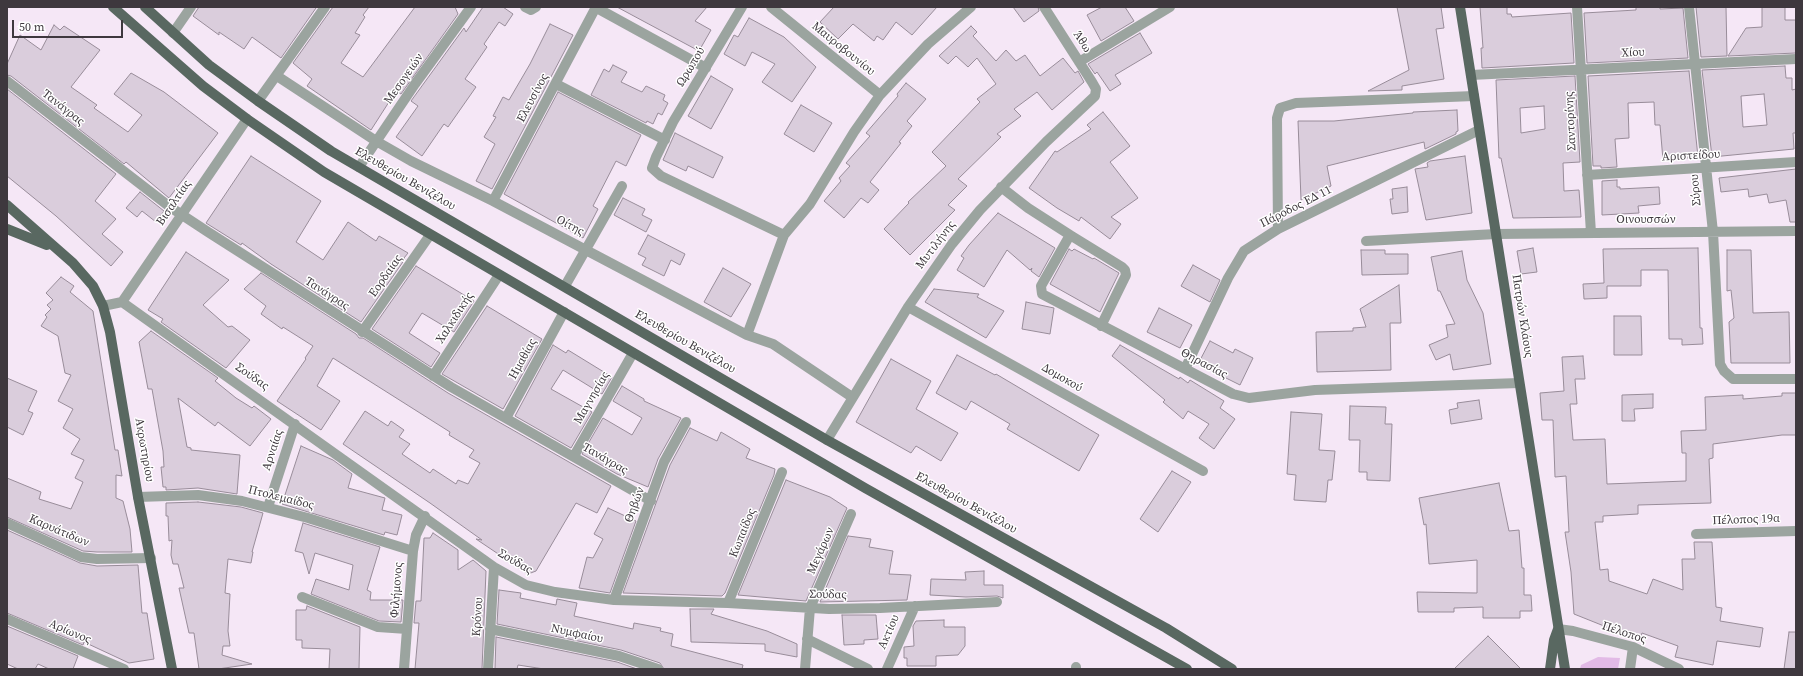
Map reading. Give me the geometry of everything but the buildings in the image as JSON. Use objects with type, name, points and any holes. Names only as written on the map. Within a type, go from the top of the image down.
[{"type":"main road","points":[[113,7],[179,66],[247,119],[324,172],[865,488],[1188,669]]},
{"type":"main road","name":"Ελευθερίου Βενιζέλου","points":[[145,7],[210,65],[258,102],[331,151],[827,440],[1166,628],[1232,669]]},
{"type":"main road","name":"Πατρών Κλάους","points":[[1460,7],[1565,669]]},
{"type":"main road","name":"Ακρωτηρίου","points":[[7,204],[60,251],[87,279],[98,295],[103,306],[110,332],[138,497],[172,669]]},
{"type":"main road","points":[[7,229],[34,238],[60,251]]},
{"type":"main road","name":"Πατρών Κλάους","points":[[1550,669],[1554,640],[1558,629]]},
{"type":"street","points":[[173,33],[191,7]]},
{"type":"street","points":[[258,102],[325,7]]},
{"type":"street","name":"Μεσογειών","points":[[359,167],[471,7]]},
{"type":"street","points":[[596,7],[706,68]]},
{"type":"street","name":"Ελευσίνος","points":[[493,201],[596,7]]},
{"type":"street","name":"Ωρωπού","points":[[742,7],[664,140],[652,168],[661,176],[784,235]]},
{"type":"street","name":"Μαυροβουνίου","points":[[771,7],[880,95]]},
{"type":"street","points":[[747,335],[784,235],[810,204],[854,132],[880,95],[928,44],[971,7]]},
{"type":"street","name":"Άθω","points":[[1044,7],[1080,62],[1096,92]]},
{"type":"street","points":[[1080,62],[1170,7]]},
{"type":"street","name":"Σαντορίνης","points":[[1577,7],[1591,233]]},
{"type":"street","name":"Σύρου","points":[[1689,7],[1713,232],[1719,353],[1724,371],[1729,377],[1738,379],[1796,379]]},
{"type":"street","name":"Χίου","points":[[1471,75],[1796,59]]},
{"type":"street","name":"Οίτης","points":[[277,76],[376,141],[416,164],[493,201],[747,335],[773,344],[852,397]]},
{"type":"street","name":"Τανάγρας","points":[[7,81],[182,215],[362,332],[433,376],[651,501]]},
{"type":"street","points":[[556,84],[664,140]]},
{"type":"street","name":"Μυτιλήνης","points":[[827,440],[908,307],[952,244],[1001,187],[1093,98],[1096,92]]},
{"type":"street","points":[[1278,229],[1277,118],[1280,108],[1296,103],[1474,96]]},
{"type":"street","name":"Βισαλτίας","points":[[122,302],[247,119]]},
{"type":"street","name":"Πάροδος ΕΔ 11","points":[[1186,369],[1239,257],[1250,246],[1278,229],[1480,130]]},
{"type":"street","name":"Αριστείδου","points":[[1587,175],[1796,162]]},
{"type":"street","points":[[564,286],[622,186]]},
{"type":"street","points":[[1001,187],[1028,208],[1125,270],[1126,275],[1101,326]]},
{"type":"street","name":"Οινουσσών","points":[[1366,241],[1496,234],[1796,231]]},
{"type":"street","name":"Εορδαίας","points":[[362,332],[430,235]]},
{"type":"street","name":"Θηρασίας","points":[[1070,235],[1042,286],[1042,294],[1233,394],[1249,398],[1315,390],[1519,383]]},
{"type":"street","name":"Χαλκιδικής","points":[[433,376],[499,275]]},
{"type":"street","points":[[103,306],[122,302]]},
{"type":"street","name":"Σούδας","points":[[122,302],[425,516],[494,567],[513,579],[535,588],[614,600],[728,603],[810,608],[845,609],[996,602]]},
{"type":"street","name":"Δομοκού","points":[[908,307],[1203,471]]},
{"type":"street","name":"Ημαθίας","points":[[506,418],[564,312]]},
{"type":"street","name":"Μαγνησίας","points":[[574,456],[633,353]]},
{"type":"street","name":"Θηβών","points":[[614,600],[664,462],[686,422]]},
{"type":"street","name":"Αρναίας","points":[[268,507],[295,424]]},
{"type":"street","name":"Κωπαίδος","points":[[728,603],[782,472]]},
{"type":"street","name":"Πτολεμαίδος","points":[[138,497],[212,496],[268,507],[356,532],[413,551]]},
{"type":"street","name":"Μεγάρων","points":[[805,669],[810,608],[851,514]]},
{"type":"street","name":"Φιλήμονος","points":[[404,669],[413,551],[416,535],[425,516]]},
{"type":"street","name":"Καρυάτιδων","points":[[7,522],[81,557],[97,559],[150,558]]},
{"type":"street","name":"Πέλοπος 19α","points":[[1696,534],[1796,531]]},
{"type":"street","name":"Κρόνου","points":[[488,669],[494,567]]},
{"type":"street","points":[[302,597],[378,627],[407,629]]},
{"type":"street","name":"Ακτίου","points":[[887,669],[915,606]]},
{"type":"street","name":"Αρίωνος","points":[[7,619],[124,669]]},
{"type":"street","name":"Νυμφαίου","points":[[490,629],[619,656],[658,669]]},
{"type":"street","name":"Πέλοπος","points":[[1558,629],[1573,631],[1633,647],[1679,669]]},
{"type":"street","points":[[807,639],[868,669]]},
{"type":"street","points":[[1630,669],[1633,647]]},
{"type":"shaded area","points":[[1598,657],[1620,658],[1618,669],[1580,669],[1581,665]]}]
